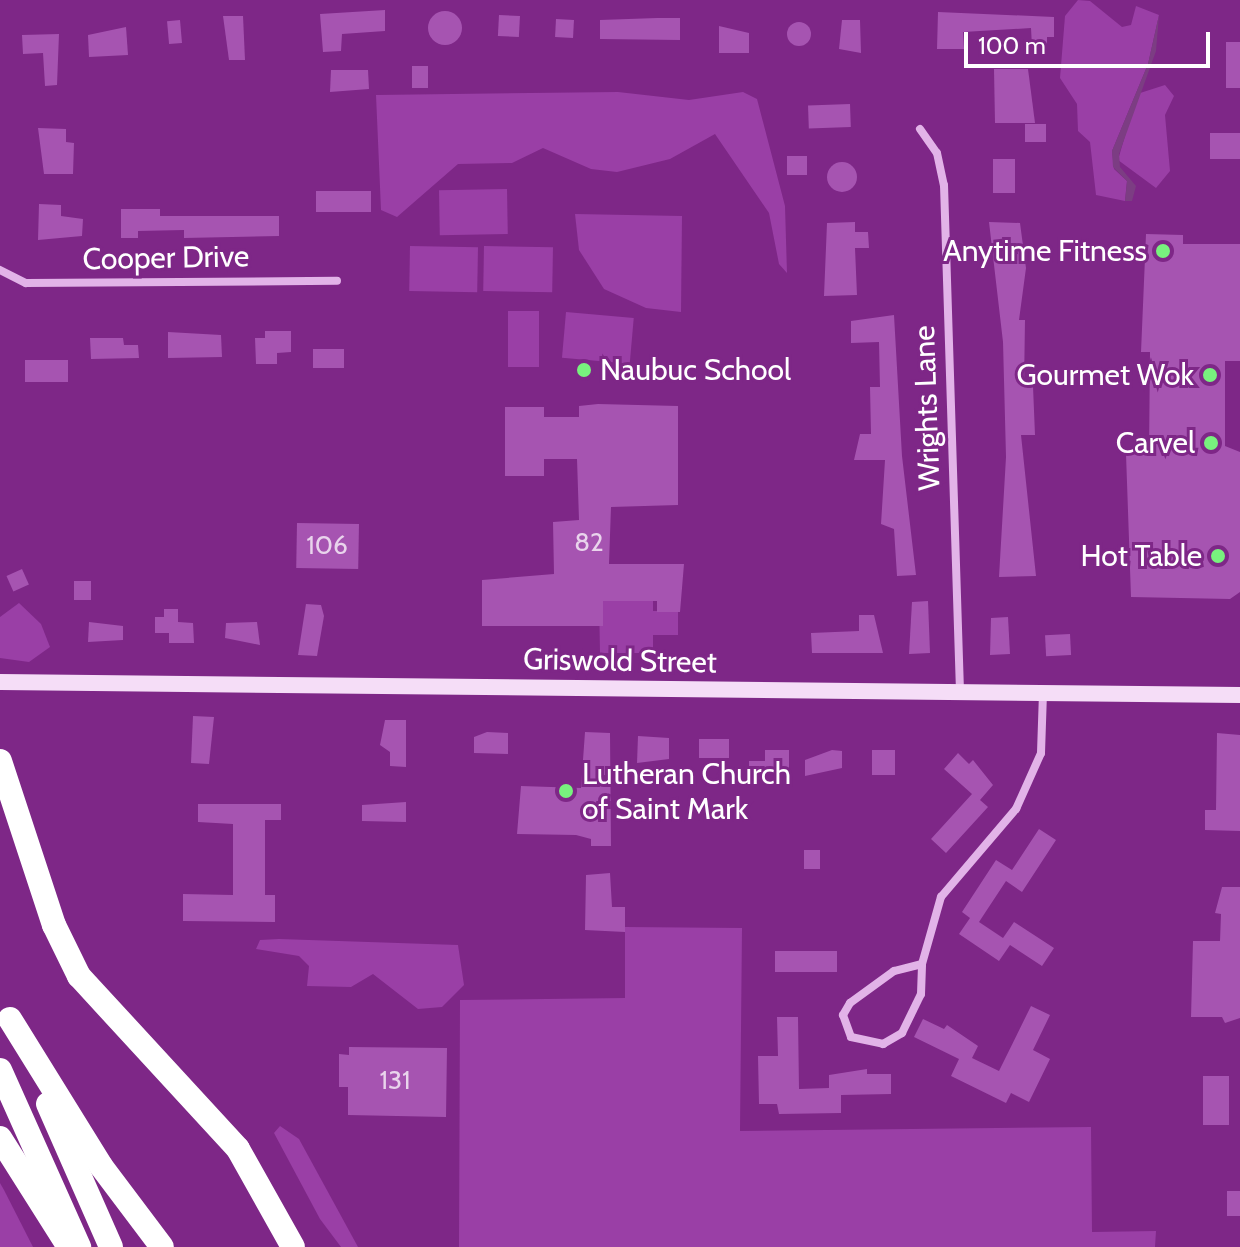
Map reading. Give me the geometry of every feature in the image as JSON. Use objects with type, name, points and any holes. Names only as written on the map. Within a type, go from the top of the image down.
[{"type":"highway","points":[[0,761],[54,925],[79,976],[238,1149],[293,1247]]},
{"type":"highway","points":[[5,1007],[111,1247]]},
{"type":"highway","points":[[5,1007],[101,1166],[162,1247]]},
{"type":"highway","points":[[0,1070],[79,1247]]},
{"type":"highway","points":[[0,1138],[71,1247]]},
{"type":"main road","name":"Griswold Street","points":[[0,682],[1240,695]]},
{"type":"street","name":"Wrights Lane","points":[[920,129],[937,153],[944,185],[960,692]]},
{"type":"street","name":"Cooper Drive","points":[[0,270],[26,283],[337,281]]},
{"type":"street","points":[[922,964],[894,971],[850,1003],[843,1015],[851,1037],[883,1044],[902,1033],[921,994],[922,964],[941,897],[1016,809],[1041,753],[1043,693]]},
{"type":"shaded area","points":[[1078,0],[1090,1],[1122,27],[1131,25],[1136,6],[1159,15],[1148,64],[1112,151],[1114,169],[1127,181],[1125,201],[1096,195],[1090,142],[1078,131],[1077,104],[1060,78],[1065,16]]},
{"type":"shaded area","points":[[1159,15],[1156,51],[1119,154],[1120,167],[1136,186],[1132,201],[1125,201],[1127,181],[1113,167],[1112,151],[1148,64]]},
{"type":"shaded area","points":[[1165,85],[1174,96],[1165,115],[1170,171],[1156,188],[1118,160],[1137,94]]},
{"type":"shaded area","points":[[618,92],[689,100],[743,92],[757,99],[785,206],[787,273],[779,264],[769,213],[715,134],[670,159],[617,172],[591,169],[543,148],[512,163],[458,164],[397,217],[381,210],[376,95]]},
{"type":"shaded area","points":[[507,189],[508,234],[440,235],[439,190]]},
{"type":"shaded area","points":[[575,214],[682,216],[681,312],[646,308],[604,289],[579,250]]},
{"type":"shaded area","points":[[410,246],[478,247],[477,292],[409,291]]},
{"type":"shaded area","points":[[484,246],[553,247],[552,292],[483,291]]},
{"type":"shaded area","points":[[508,311],[539,311],[539,367],[508,367]]},
{"type":"shaded area","points":[[566,312],[634,318],[630,364],[562,358]]},
{"type":"shaded area","points":[[599,601],[653,601],[653,611],[678,611],[678,635],[653,635],[653,653],[600,653]]},
{"type":"shaded area","points":[[19,603],[41,624],[50,647],[29,662],[0,658],[0,617]]},
{"type":"shaded area","points":[[625,927],[742,928],[740,1131],[1091,1127],[1092,1232],[1156,1231],[1155,1247],[459,1247],[460,1000],[625,998]]},
{"type":"shaded area","points":[[260,940],[458,945],[464,985],[442,1007],[418,1009],[373,974],[351,987],[307,986],[309,966],[299,956],[256,949]]},
{"type":"shaded area","points":[[280,1126],[299,1139],[358,1247],[341,1247],[320,1219],[274,1133]]},
{"type":"shaded area","points":[[0,1183],[4,1190],[33,1247],[0,1247]]},
{"type":"building","points":[[385,10],[385,31],[342,34],[341,51],[323,52],[320,14]]},
{"type":"building","points":[[445,11],[457,16],[462,28],[457,40],[445,45],[433,40],[428,28],[433,16]]},
{"type":"building","points":[[938,12],[1054,17],[1054,37],[1047,37],[1047,47],[1032,47],[1031,28],[963,32],[964,49],[937,49]]},
{"type":"building","points":[[499,15],[520,16],[519,37],[498,36]]},
{"type":"building","points":[[223,16],[243,16],[245,60],[229,60]]},
{"type":"building","points":[[680,18],[680,40],[600,39],[600,20]]},
{"type":"building","points":[[556,19],[574,20],[573,38],[555,37]]},
{"type":"building","points":[[180,20],[182,43],[169,44],[167,21]]},
{"type":"building","points":[[842,20],[860,20],[861,53],[839,49]]},
{"type":"building","points":[[799,22],[808,25],[811,34],[808,43],[799,46],[790,43],[787,34],[790,25]]},
{"type":"building","points":[[719,26],[749,33],[749,53],[719,53]]},
{"type":"building","points":[[126,27],[128,55],[89,57],[88,35]]},
{"type":"building","points":[[59,34],[57,85],[45,86],[43,53],[23,54],[22,35]]},
{"type":"building","points":[[1226,42],[1240,42],[1240,88],[1226,88]]},
{"type":"building","points":[[412,66],[428,66],[428,88],[412,88]]},
{"type":"building","points":[[994,69],[1028,69],[1035,123],[995,123]]},
{"type":"building","points":[[331,70],[368,70],[369,89],[330,92]]},
{"type":"building","points":[[850,104],[851,127],[809,128],[808,105]]},
{"type":"building","points":[[1025,124],[1046,124],[1046,142],[1025,142]]},
{"type":"building","points":[[38,128],[66,129],[66,142],[74,143],[73,174],[44,174]]},
{"type":"building","points":[[1210,133],[1240,133],[1240,159],[1210,159]]},
{"type":"building","points":[[787,156],[807,156],[807,175],[787,175]]},
{"type":"building","points":[[993,159],[1015,159],[1015,193],[993,193]]},
{"type":"building","points":[[842,162],[853,166],[857,177],[853,188],[842,192],[831,188],[827,177],[831,166]]},
{"type":"building","points":[[316,191],[371,191],[371,212],[316,212]]},
{"type":"building","points":[[39,204],[61,205],[61,216],[83,219],[82,236],[38,240]]},
{"type":"building","points":[[121,209],[160,209],[160,216],[279,216],[279,236],[184,238],[184,230],[138,231],[138,238],[121,238]]},
{"type":"building","points":[[855,222],[855,232],[868,232],[869,248],[855,248],[857,295],[824,296],[827,223]]},
{"type":"building","points":[[989,222],[1020,223],[1026,268],[1019,320],[1025,320],[1024,386],[1033,386],[1035,435],[1021,435],[1036,576],[999,577],[1006,457],[1003,342]]},
{"type":"building","points":[[1146,234],[1183,235],[1183,244],[1240,244],[1240,361],[1225,361],[1225,446],[1240,452],[1240,592],[1230,599],[1131,597],[1126,454],[1149,453],[1150,352],[1141,352]]},
{"type":"building","points":[[894,315],[902,456],[916,575],[897,576],[894,529],[881,524],[885,460],[854,460],[860,434],[871,434],[870,387],[880,387],[879,342],[851,343],[851,321]]},
{"type":"building","points":[[265,331],[291,331],[291,352],[277,353],[277,364],[256,364],[255,338],[265,338]]},
{"type":"building","points":[[168,332],[221,335],[222,357],[168,358]]},
{"type":"building","points":[[90,338],[123,338],[124,345],[138,345],[139,358],[91,359]]},
{"type":"building","points":[[313,349],[344,349],[344,368],[313,368]]},
{"type":"building","points":[[25,360],[68,360],[68,382],[25,382]]},
{"type":"building","points":[[579,406],[678,406],[678,505],[611,507],[609,564],[684,564],[680,612],[657,612],[657,601],[603,601],[603,626],[482,626],[482,580],[554,574],[553,522],[579,520],[577,459],[544,459],[544,476],[505,476],[505,407],[544,407],[544,417],[579,417]]},
{"type":"building","points":[[297,523],[359,524],[358,569],[296,568]]},
{"type":"building","points":[[22,569],[29,585],[13,591],[6,576]]},
{"type":"building","points":[[74,581],[91,581],[91,600],[74,600]]},
{"type":"building","points":[[928,601],[930,653],[909,654],[912,602]]},
{"type":"building","points":[[306,604],[321,605],[324,616],[317,656],[298,655]]},
{"type":"building","points":[[164,609],[178,609],[178,622],[193,623],[194,643],[169,643],[169,633],[155,633],[155,617],[164,617]]},
{"type":"building","points":[[859,615],[874,615],[883,653],[812,653],[811,633],[859,631]]},
{"type":"building","points":[[1008,617],[1010,654],[990,655],[991,618]]},
{"type":"building","points":[[89,622],[123,626],[123,640],[88,642]]},
{"type":"building","points":[[257,622],[260,645],[225,638],[226,623]]},
{"type":"building","points":[[1070,634],[1071,655],[1046,656],[1045,635]]},
{"type":"building","points":[[193,716],[214,717],[209,764],[191,763]]},
{"type":"building","points":[[385,720],[406,720],[406,767],[390,766],[390,752],[380,745]]},
{"type":"building","points":[[487,732],[508,733],[508,754],[474,753],[474,737]]},
{"type":"building","name":"Lutheran Church of Saint Mark","points":[[585,732],[610,733],[611,846],[591,846],[591,839],[576,835],[517,834],[521,786],[581,788]]},
{"type":"building","points":[[1217,733],[1240,735],[1240,831],[1205,830],[1205,810],[1216,810]]},
{"type":"building","points":[[638,736],[669,738],[669,759],[637,763]]},
{"type":"building","points":[[699,739],[729,739],[729,758],[699,758]]},
{"type":"building","points":[[765,750],[789,750],[789,770],[767,769],[767,779],[749,779],[749,761],[765,761]]},
{"type":"building","points":[[832,750],[842,751],[842,768],[805,776],[805,760]]},
{"type":"building","points":[[872,750],[895,750],[895,775],[872,775]]},
{"type":"building","points":[[958,753],[969,764],[973,760],[993,785],[980,800],[988,807],[946,853],[931,839],[972,794],[944,769]]},
{"type":"building","points":[[406,802],[406,822],[362,821],[362,805]]},
{"type":"building","points":[[198,804],[281,804],[281,820],[265,820],[265,895],[275,895],[275,922],[183,921],[183,894],[233,895],[233,824],[198,822]]},
{"type":"building","points":[[1039,829],[1056,840],[1022,892],[1006,881],[979,922],[1003,938],[1014,922],[1054,948],[1042,966],[1010,945],[999,961],[959,934],[970,918],[962,912],[996,860],[1012,870]]},
{"type":"building","points":[[804,850],[820,850],[820,869],[804,869]]},
{"type":"building","points":[[610,873],[612,907],[625,907],[625,932],[585,930],[586,875]]},
{"type":"building","points":[[1222,887],[1240,887],[1240,1018],[1225,1023],[1222,1017],[1191,1017],[1193,941],[1220,941],[1221,914],[1215,913]]},
{"type":"building","points":[[775,951],[837,951],[837,972],[775,972]]},
{"type":"building","points":[[1031,1006],[1050,1015],[1033,1050],[1050,1059],[1029,1102],[1011,1093],[1006,1103],[951,1076],[959,1059],[914,1037],[923,1019],[944,1029],[947,1025],[978,1046],[972,1058],[999,1071]]},
{"type":"building","points":[[777,1017],[798,1017],[799,1089],[829,1088],[829,1075],[867,1069],[867,1074],[891,1074],[891,1094],[841,1095],[841,1113],[779,1114],[777,1104],[759,1104],[758,1056],[778,1056]]},
{"type":"building","points":[[349,1047],[447,1048],[446,1117],[348,1115],[348,1087],[339,1087],[339,1054],[349,1055]]},
{"type":"building","points":[[1203,1076],[1229,1076],[1229,1125],[1203,1125]]},
{"type":"building","points":[[1227,1191],[1240,1191],[1240,1216],[1227,1216]]},
{"type":"place","name":"Anytime Fitness","points":[[1163,251]]},
{"type":"place","name":"Naubuc School","points":[[584,370]]},
{"type":"place","name":"Gourmet Wok","points":[[1210,375]]},
{"type":"place","name":"Carvel","points":[[1211,443]]},
{"type":"place","name":"Hot Table","points":[[1218,556]]},
{"type":"place","name":"Lutheran Church of Saint Mark","points":[[566,791]]}]
